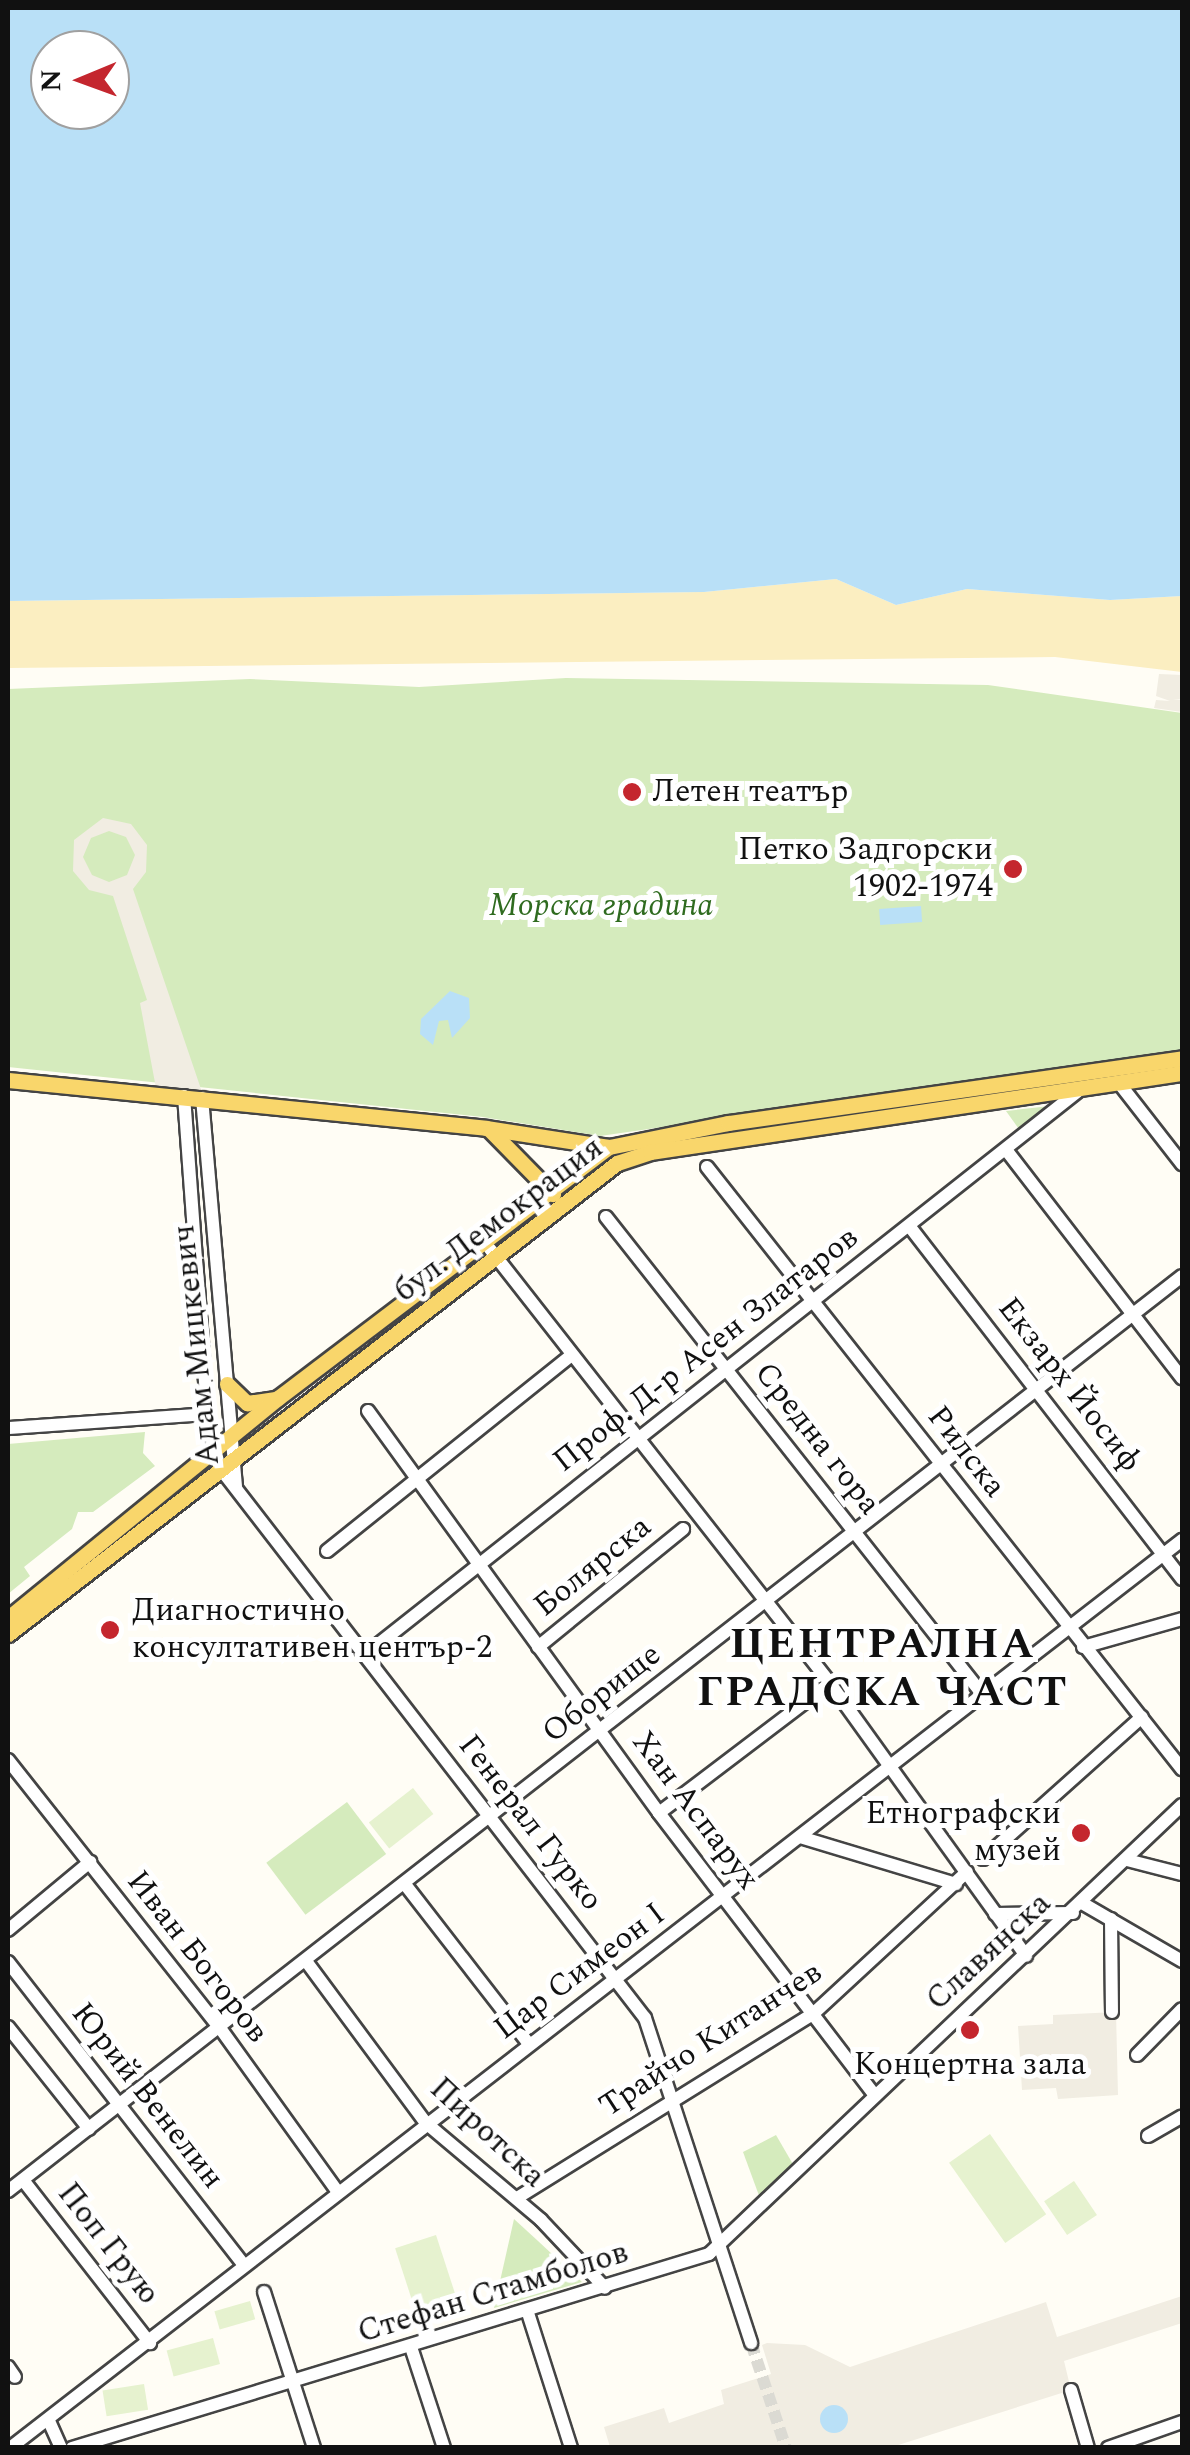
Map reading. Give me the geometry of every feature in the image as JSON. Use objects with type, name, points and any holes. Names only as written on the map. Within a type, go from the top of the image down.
[{"type":"main road","name":"бул. Демокрация","points":[[8,1618],[278,1398],[513,1216],[609,1147],[728,1123],[1182,1058]]},
{"type":"main road","name":"бул. Демокрация","points":[[8,1634],[494,1254],[618,1163],[650,1152],[1182,1073]]},
{"type":"main road","points":[[8,1080],[486,1128],[609,1147]]},
{"type":"main road","points":[[486,1128],[520,1156],[546,1192],[571,1197]]},
{"type":"main road","points":[[227,1384],[247,1403],[278,1398]]},
{"type":"street","points":[[1119,1083],[1182,1164]]},
{"type":"street","name":"Проф. Д-р Асен Златаров","points":[[366,1654],[636,1437],[1081,1090]]},
{"type":"street","name":"Адам Мицкевич","points":[[184,1096],[208,1414],[220,1468],[236,1487]]},
{"type":"street","name":"Адам Мицкевич","points":[[202,1098],[236,1487]]},
{"type":"street","points":[[1007,1151],[1182,1378]]},
{"type":"street","name":"Рилска","points":[[707,1167],[1182,1769]]},
{"type":"street","name":"Средна гора","points":[[606,1217],[984,1695]]},
{"type":"street","name":"Екзарх Йосиф","points":[[910,1226],[1039,1388],[1182,1579]]},
{"type":"street","points":[[483,1239],[830,1683],[1026,1956]]},
{"type":"street","name":"Оборище","points":[[8,2191],[856,1534],[1182,1276]]},
{"type":"street","points":[[327,1552],[572,1355]]},
{"type":"street","name":"Хан Аспарух","points":[[368,1412],[659,1814],[875,2096]]},
{"type":"street","points":[[8,1428],[208,1414]]},
{"type":"street","name":"Генерал Гурко","points":[[236,1487],[645,2018],[751,2343]]},
{"type":"street","name":"Болярска","points":[[538,1647],[683,1529]]},
{"type":"street","name":"Цар Симеон I","points":[[10,2448],[49,2422],[243,2264],[1182,1540]]},
{"type":"street","points":[[1083,1647],[1182,1619]]},
{"type":"street","points":[[659,1814],[830,1683]]},
{"type":"street","points":[[983,1859],[1142,1717]]},
{"type":"street","name":"Иван Богоров","points":[[8,1760],[220,2028],[338,2192]]},
{"type":"street","name":"Славянска","points":[[875,2096],[1078,1908],[1182,1805]]},
{"type":"street","points":[[800,1837],[956,1884]]},
{"type":"street","points":[[1127,1860],[1182,1874]]},
{"type":"street","points":[[8,1930],[90,1862]]},
{"type":"street","name":"Трайчо Китанчев","points":[[517,2198],[814,2012],[967,1872]]},
{"type":"street","points":[[404,1882],[528,2044]]},
{"type":"street","points":[[995,1914],[1078,1908],[1111,1919],[1182,1961]]},
{"type":"street","points":[[1111,1919],[1112,2012]]},
{"type":"street","name":"Юрий Венелин","points":[[8,1962],[243,2264]]},
{"type":"street","name":"Пиротска","points":[[306,1962],[426,2123],[517,2198],[605,2288]]},
{"type":"street","points":[[1137,2055],[1182,2009]]},
{"type":"street","name":"Юрий Венелин","points":[[8,2027],[88,2128]]},
{"type":"street","name":"Стефан Стамболов","points":[[72,2448],[528,2313],[704,2256],[875,2096]]},
{"type":"street","points":[[1148,2136],[1182,2116]]},
{"type":"street","name":"Поп Грую","points":[[23,2180],[150,2342]]},
{"type":"street","points":[[264,2292],[314,2448]]},
{"type":"street","points":[[528,2313],[571,2448]]},
{"type":"street","points":[[411,2347],[444,2448]]},
{"type":"street","points":[[1071,2390],[1088,2448]]},
{"type":"street","points":[[49,2422],[61,2448]]},
{"type":"street","points":[[1108,2448],[1182,2422]]},
{"type":"green space","name":"Морска градина","points":[[566,678],[988,685],[1182,713],[1182,1053],[600,1136],[483,1117],[8,1067],[8,689],[250,679],[419,687]]},
{"type":"green space","points":[[1050,1106],[1021,1132],[1006,1111]]},
{"type":"green space","points":[[145,1432],[143,1453],[155,1466],[93,1512],[78,1512],[72,1529],[24,1567],[30,1576],[8,1594],[8,1444]]},
{"type":"green space","points":[[413,1788],[433,1814],[389,1848],[369,1822]]},
{"type":"green space","points":[[347,1802],[386,1854],[305,1915],[266,1863]]},
{"type":"green space","points":[[990,2134],[1046,2214],[1005,2243],[949,2163]]},
{"type":"green space","points":[[776,2135],[794,2166],[761,2201],[743,2152]]},
{"type":"green space","points":[[1074,2181],[1097,2215],[1067,2235],[1044,2201]]},
{"type":"green space","points":[[514,2219],[538,2241],[582,2282],[494,2308]]},
{"type":"green space","points":[[436,2235],[459,2307],[419,2321],[395,2248]]},
{"type":"green space","points":[[250,2301],[255,2319],[220,2329],[214,2311]]},
{"type":"green space","points":[[213,2338],[220,2364],[174,2377],[167,2350]]},
{"type":"green space","points":[[144,2384],[148,2410],[107,2416],[103,2391]]},
{"type":"sand","points":[[836,579],[896,605],[967,589],[1110,600],[1182,596],[1182,672],[1055,657],[8,668],[8,601],[704,592]]},
{"type":"shaded area","points":[[1159,674],[1182,675],[1182,699],[1173,699],[1182,700],[1182,712],[1154,708],[1156,700],[1170,701],[1156,696]]},
{"type":"shaded area","points":[[103,818],[131,824],[147,845],[146,872],[133,889],[202,1092],[156,1088],[140,1003],[147,1000],[113,896],[89,890],[73,871],[74,840]],"holes":[[[109,831],[126,837],[135,855],[127,875],[109,882],[92,875],[83,857],[91,838]]]},
{"type":"shaded area","points":[[1116,2012],[1118,2095],[1058,2099],[1056,2088],[1022,2090],[1018,2026],[1053,2024],[1053,2015]]},
{"type":"shaded area","points":[[1182,2296],[1182,2323],[1064,2361],[1071,2390],[892,2447],[610,2447],[604,2427],[664,2408],[669,2423],[724,2404],[721,2390],[771,2374],[762,2345],[767,2343],[805,2345],[850,2367],[1046,2302],[1057,2337]]},
{"type":"water","points":[[8,8],[1182,8],[1182,596],[1110,600],[967,589],[896,605],[836,579],[704,592],[8,601]]},
{"type":"water","points":[[921,906],[922,922],[880,925],[879,909]]},
{"type":"water","points":[[450,991],[469,998],[470,1018],[452,1038],[448,1020],[439,1021],[433,1045],[420,1034],[421,1019]]},
{"type":"water","points":[[834,2405],[844,2409],[848,2419],[844,2429],[834,2433],[824,2429],[820,2419],[824,2409]]},
{"type":"tunnel","points":[[751,2343],[786,2448]]},
{"type":"place","name":"Летен театър","points":[[632,792]]},
{"type":"place","name":"Петко Задгорски 1902-1974","points":[[1013,869]]},
{"type":"place","name":"Диагностично консултативен център-2","points":[[110,1630]]},
{"type":"place","name":"Етнографски музей","points":[[1081,1833]]},
{"type":"place","name":"Концертна зала","points":[[970,2030]]},
{"type":"district","name":"ЦЕНТРАЛНА ГРАДСКА ЧАСТ","points":[[883,1669]]}]
